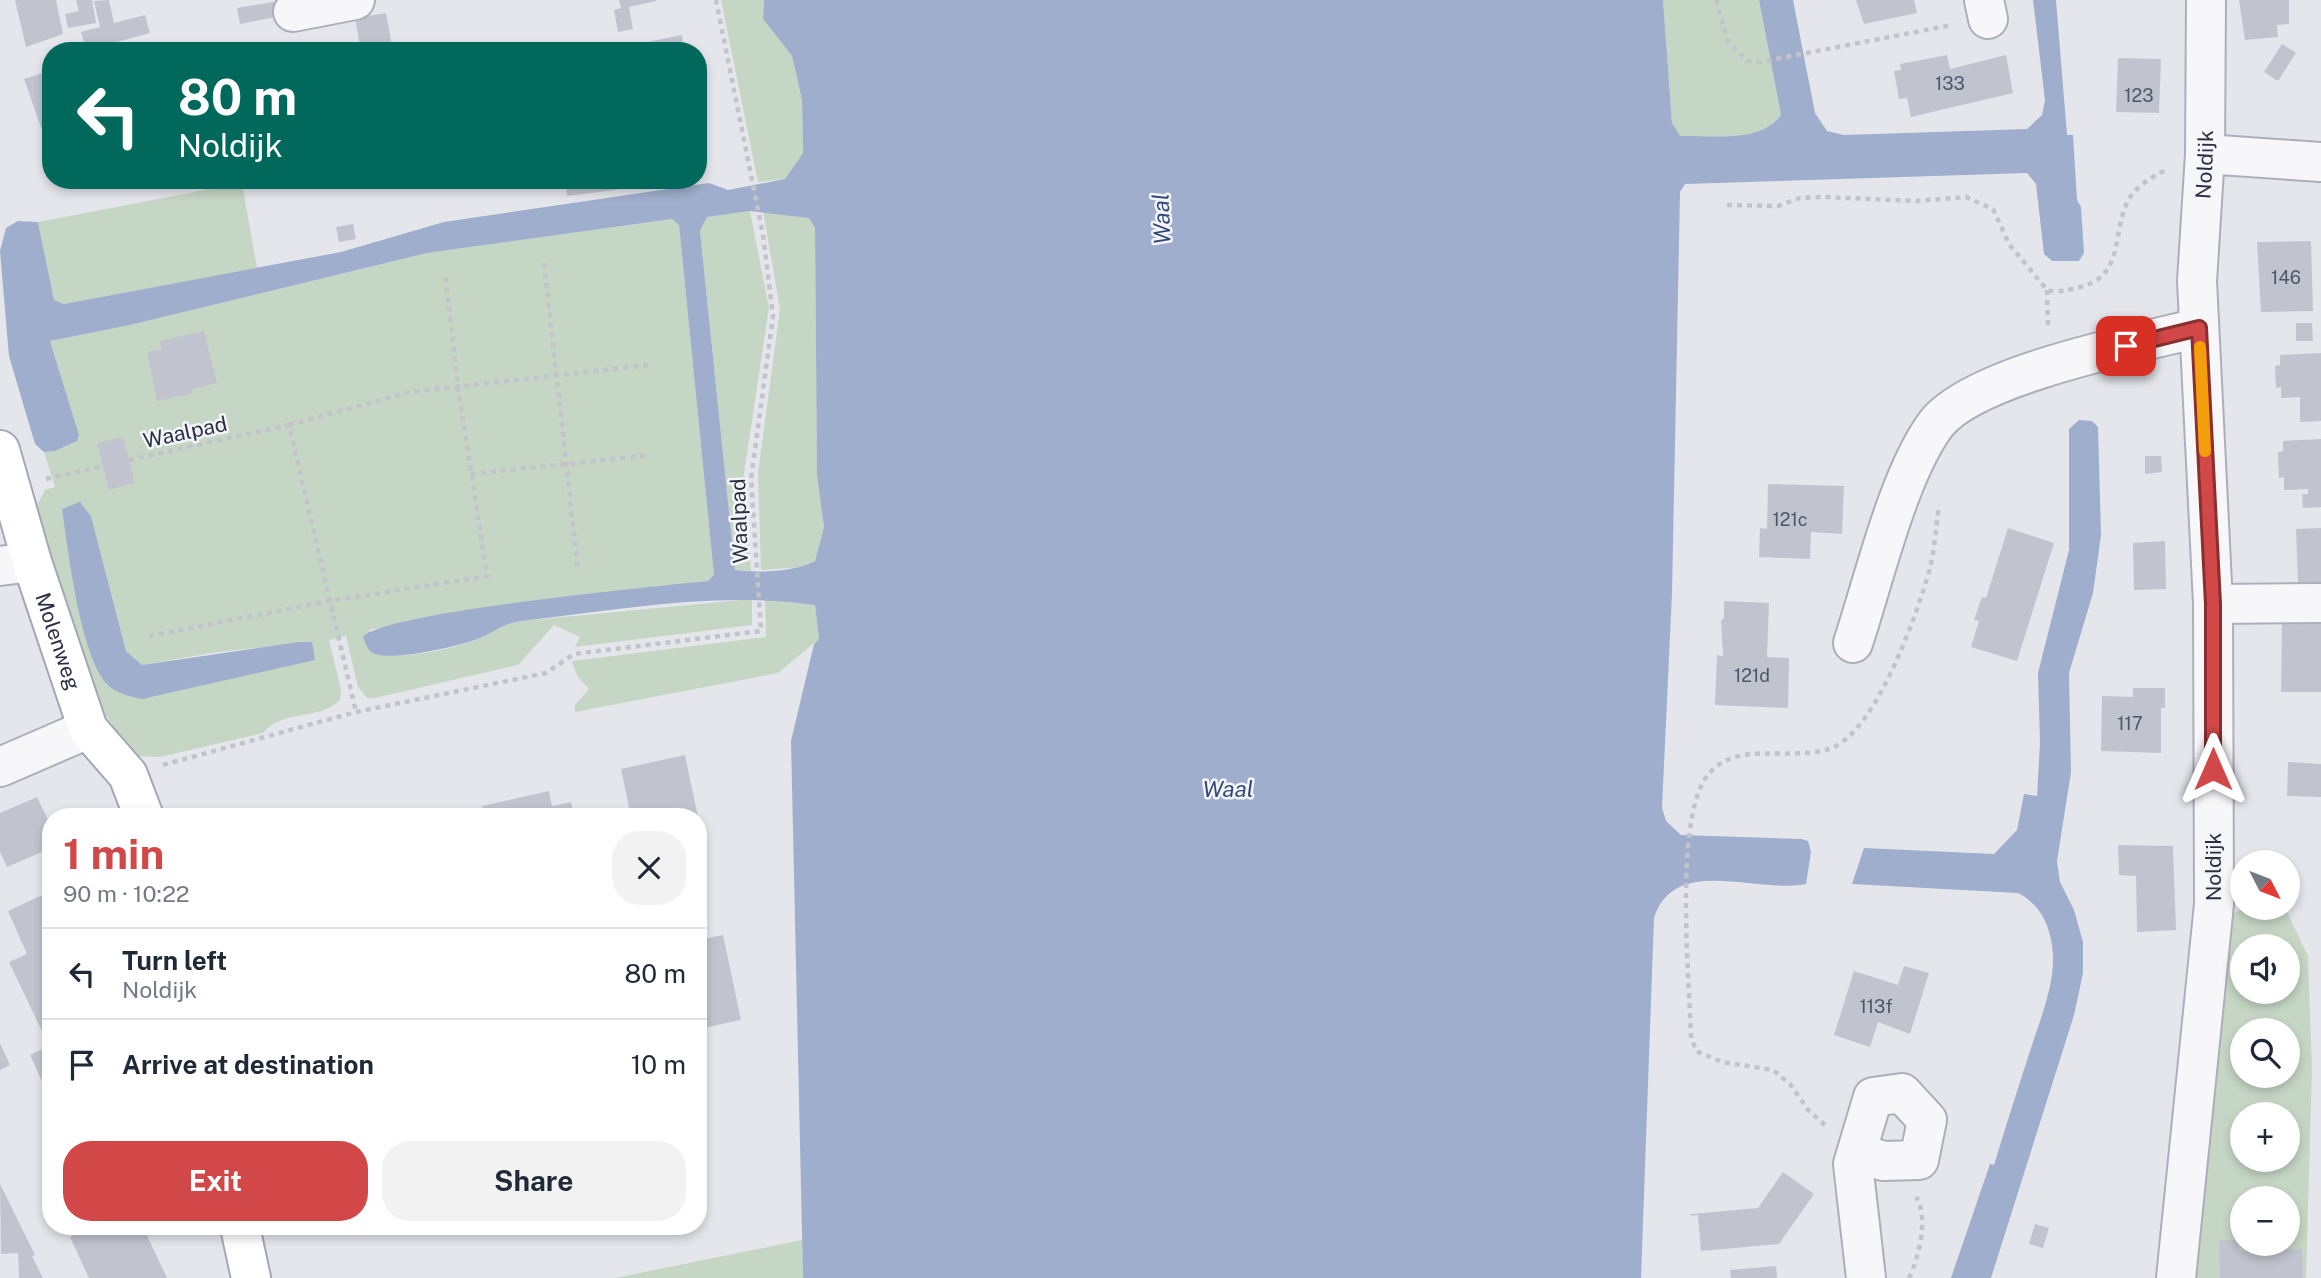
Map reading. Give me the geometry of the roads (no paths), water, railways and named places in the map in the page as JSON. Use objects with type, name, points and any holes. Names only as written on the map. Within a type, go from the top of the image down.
[{"type":"main road","name":"Molenweg","points":[[0,450],[11,487],[16,564],[88,729],[128,775],[141,808]]},
{"type":"main road","points":[[242,1235],[251,1278]]},
{"type":"street","points":[[293,12],[355,0]]},
{"type":"street","name":"Noldijk","points":[[2176,1278],[2214,904],[2213,604],[2197,281],[2205,154],[2206,0]]},
{"type":"street","points":[[2205,154],[2321,162]]},
{"type":"street","points":[[1853,643],[1911,468],[1938,422],[1977,394],[2052,364],[2199,328]]},
{"type":"street","points":[[2213,604],[2321,603]]},
{"type":"street","points":[[0,767],[88,729]]},
{"type":"street","points":[[1866,1278],[1853,1164],[1870,1150]]},
{"type":"water","name":"Waal","points":[[764,0],[1663,0],[1672,123],[1680,136],[1720,137],[1761,130],[1781,115],[1759,0],[1793,0],[1815,113],[1827,131],[1844,135],[2027,129],[2042,115],[2045,100],[2033,0],[2056,0],[2067,135],[2073,135],[2077,200],[2081,207],[2084,253],[2079,261],[2052,261],[2044,254],[2036,184],[2027,173],[1685,184],[1680,192],[1672,593],[1662,808],[1666,821],[1681,835],[1801,839],[1808,841],[1811,852],[1806,884],[1787,886],[1698,882],[1679,887],[1664,899],[1654,918],[1641,1278],[803,1278],[791,741],[814,644],[819,639],[815,605],[742,600],[631,607],[515,622],[460,644],[397,656],[372,653],[363,637],[382,628],[419,618],[525,601],[708,581],[714,575],[679,225],[672,219],[427,253],[130,325],[50,341],[79,435],[77,441],[55,451],[44,452],[35,444],[9,356],[0,251],[6,228],[18,221],[38,222],[54,300],[64,304],[341,252],[444,222],[668,189],[707,189],[709,183],[728,190],[785,179],[803,153],[802,100],[792,56],[763,19]],"holes":[[[750,211],[809,218],[815,228],[817,475],[824,527],[815,561],[807,565],[776,571],[735,570],[700,231],[707,217]]]},
{"type":"water","points":[[2079,420],[2092,421],[2098,427],[2101,535],[2093,593],[2069,673],[2071,772],[2057,861],[2060,882],[2074,910],[2083,942],[2083,973],[2074,1015],[1991,1278],[1951,1278],[1990,1164],[1994,1165],[2046,1001],[2053,967],[2048,928],[2033,904],[2018,893],[1852,884],[1864,848],[1994,854],[2017,830],[2024,794],[2037,796],[2040,743],[2038,673],[2069,550],[2069,429]]},
{"type":"water","points":[[80,502],[91,516],[126,651],[142,665],[299,642],[312,642],[315,660],[142,699],[112,688],[98,671],[90,652],[72,575],[62,509]]}]
